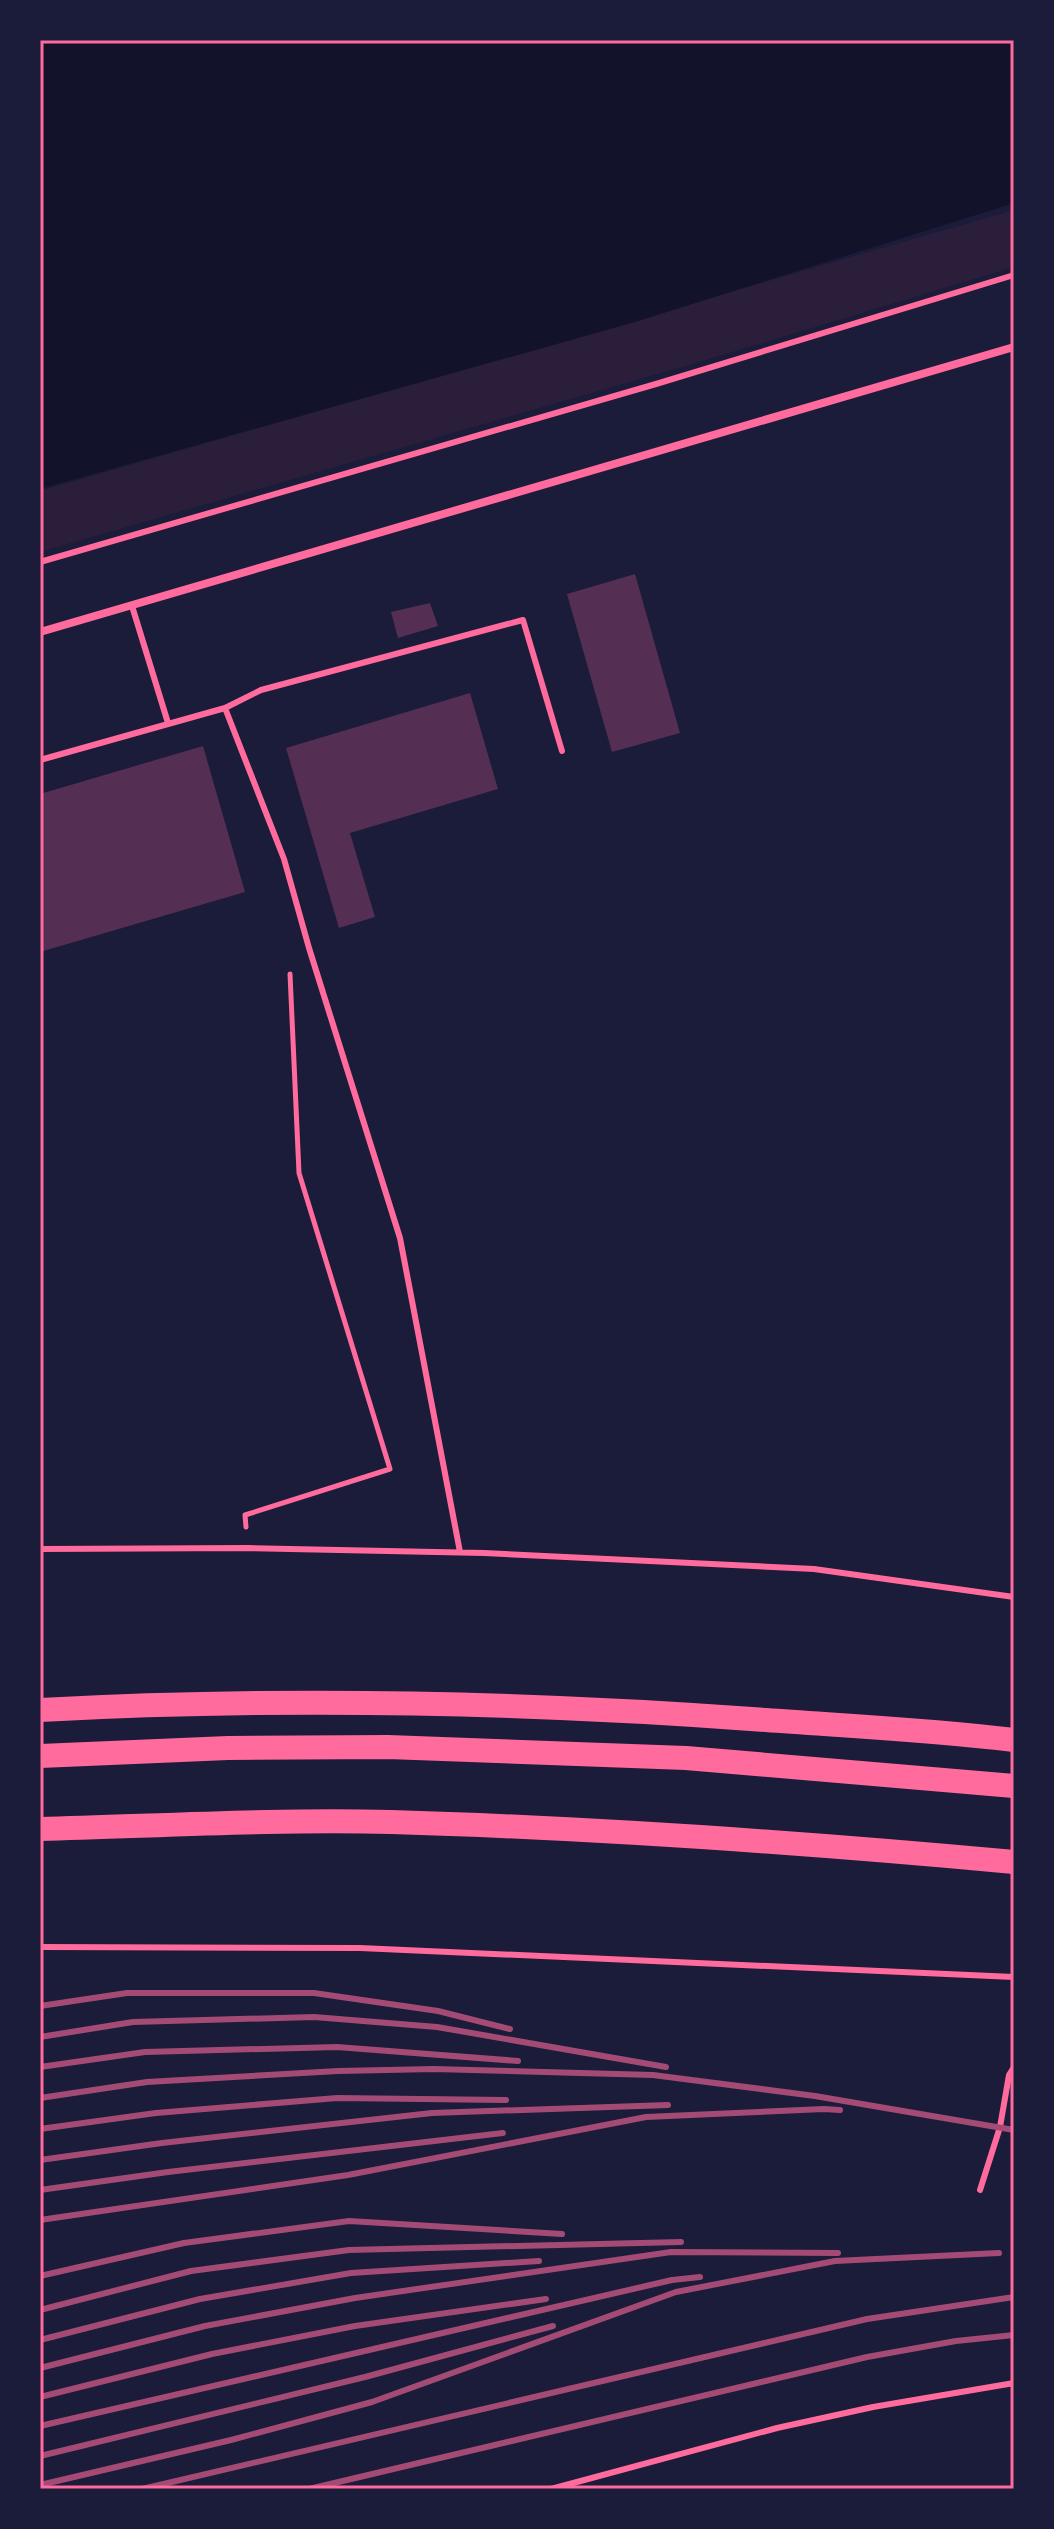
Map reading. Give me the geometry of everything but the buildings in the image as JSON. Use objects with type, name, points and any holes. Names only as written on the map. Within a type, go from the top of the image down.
[{"type":"highway","points":[[40,1710],[134,1705],[389,1701],[699,1715],[1014,1740]]},
{"type":"highway","points":[[40,1756],[228,1748],[404,1748],[686,1758],[1014,1786]]},
{"type":"highway","points":[[40,1829],[404,1823],[798,1842],[1014,1862]]},
{"type":"street","points":[[40,632],[1014,347]]},
{"type":"lane","points":[[40,562],[671,379],[1014,275]]},
{"type":"lane","points":[[132,606],[168,723]]},
{"type":"lane","points":[[40,760],[225,708],[261,690],[523,620],[562,751]]},
{"type":"lane","points":[[225,708],[284,859],[400,1238],[460,1552]]},
{"type":"lane","points":[[40,1549],[248,1548],[460,1552],[814,1569],[1014,1597]]},
{"type":"lane","points":[[40,1947],[360,1948],[1014,1977]]},
{"type":"lane","points":[[980,2190],[1000,2127],[1009,2075],[1014,2067]]},
{"type":"lane","points":[[551,2489],[777,2428],[1014,2383]]},
{"type":"path","points":[[248,1548],[245,1515],[390,1469],[299,1173],[289,953],[309,948]]},
{"type":"shaded area","points":[[40,40],[1014,40],[1014,203],[635,322],[40,489]]},
{"type":"shaded area","points":[[1014,210],[1014,267],[692,364],[40,552],[40,491]]},
{"type":"railway","points":[[40,2006],[127,1993],[314,1993],[438,2011],[510,2029]]},
{"type":"railway","points":[[40,2037],[133,2022],[314,2017],[437,2027],[666,2067]]},
{"type":"railway","points":[[40,2067],[145,2052],[337,2047],[518,2061]]},
{"type":"railway","points":[[40,2098],[147,2082],[338,2071],[434,2069],[653,2075],[815,2096],[1014,2130]]},
{"type":"railway","points":[[40,2129],[156,2113],[337,2098],[506,2100]]},
{"type":"railway","points":[[40,2160],[432,2113],[668,2105]]},
{"type":"railway","points":[[40,2220],[348,2175],[646,2117],[840,2110]]},
{"type":"railway","points":[[40,2190],[503,2133]]},
{"type":"railway","points":[[40,2276],[184,2243],[349,2221],[562,2234]]},
{"type":"railway","points":[[40,2310],[191,2271],[349,2250],[681,2242]]},
{"type":"railway","points":[[40,2368],[205,2326],[355,2298],[671,2252],[838,2253]]},
{"type":"railway","points":[[40,2485],[231,2440],[372,2402],[676,2292],[835,2261],[999,2253]]},
{"type":"railway","points":[[40,2340],[200,2299],[351,2273],[539,2261]]},
{"type":"railway","points":[[40,2426],[672,2280],[700,2277]]},
{"type":"railway","points":[[142,2489],[867,2319],[1014,2297]]},
{"type":"railway","points":[[40,2397],[212,2354],[355,2326],[546,2299]]},
{"type":"railway","points":[[40,2456],[365,2377],[553,2326]]},
{"type":"railway","points":[[309,2489],[867,2357],[956,2341],[1014,2335]]}]
